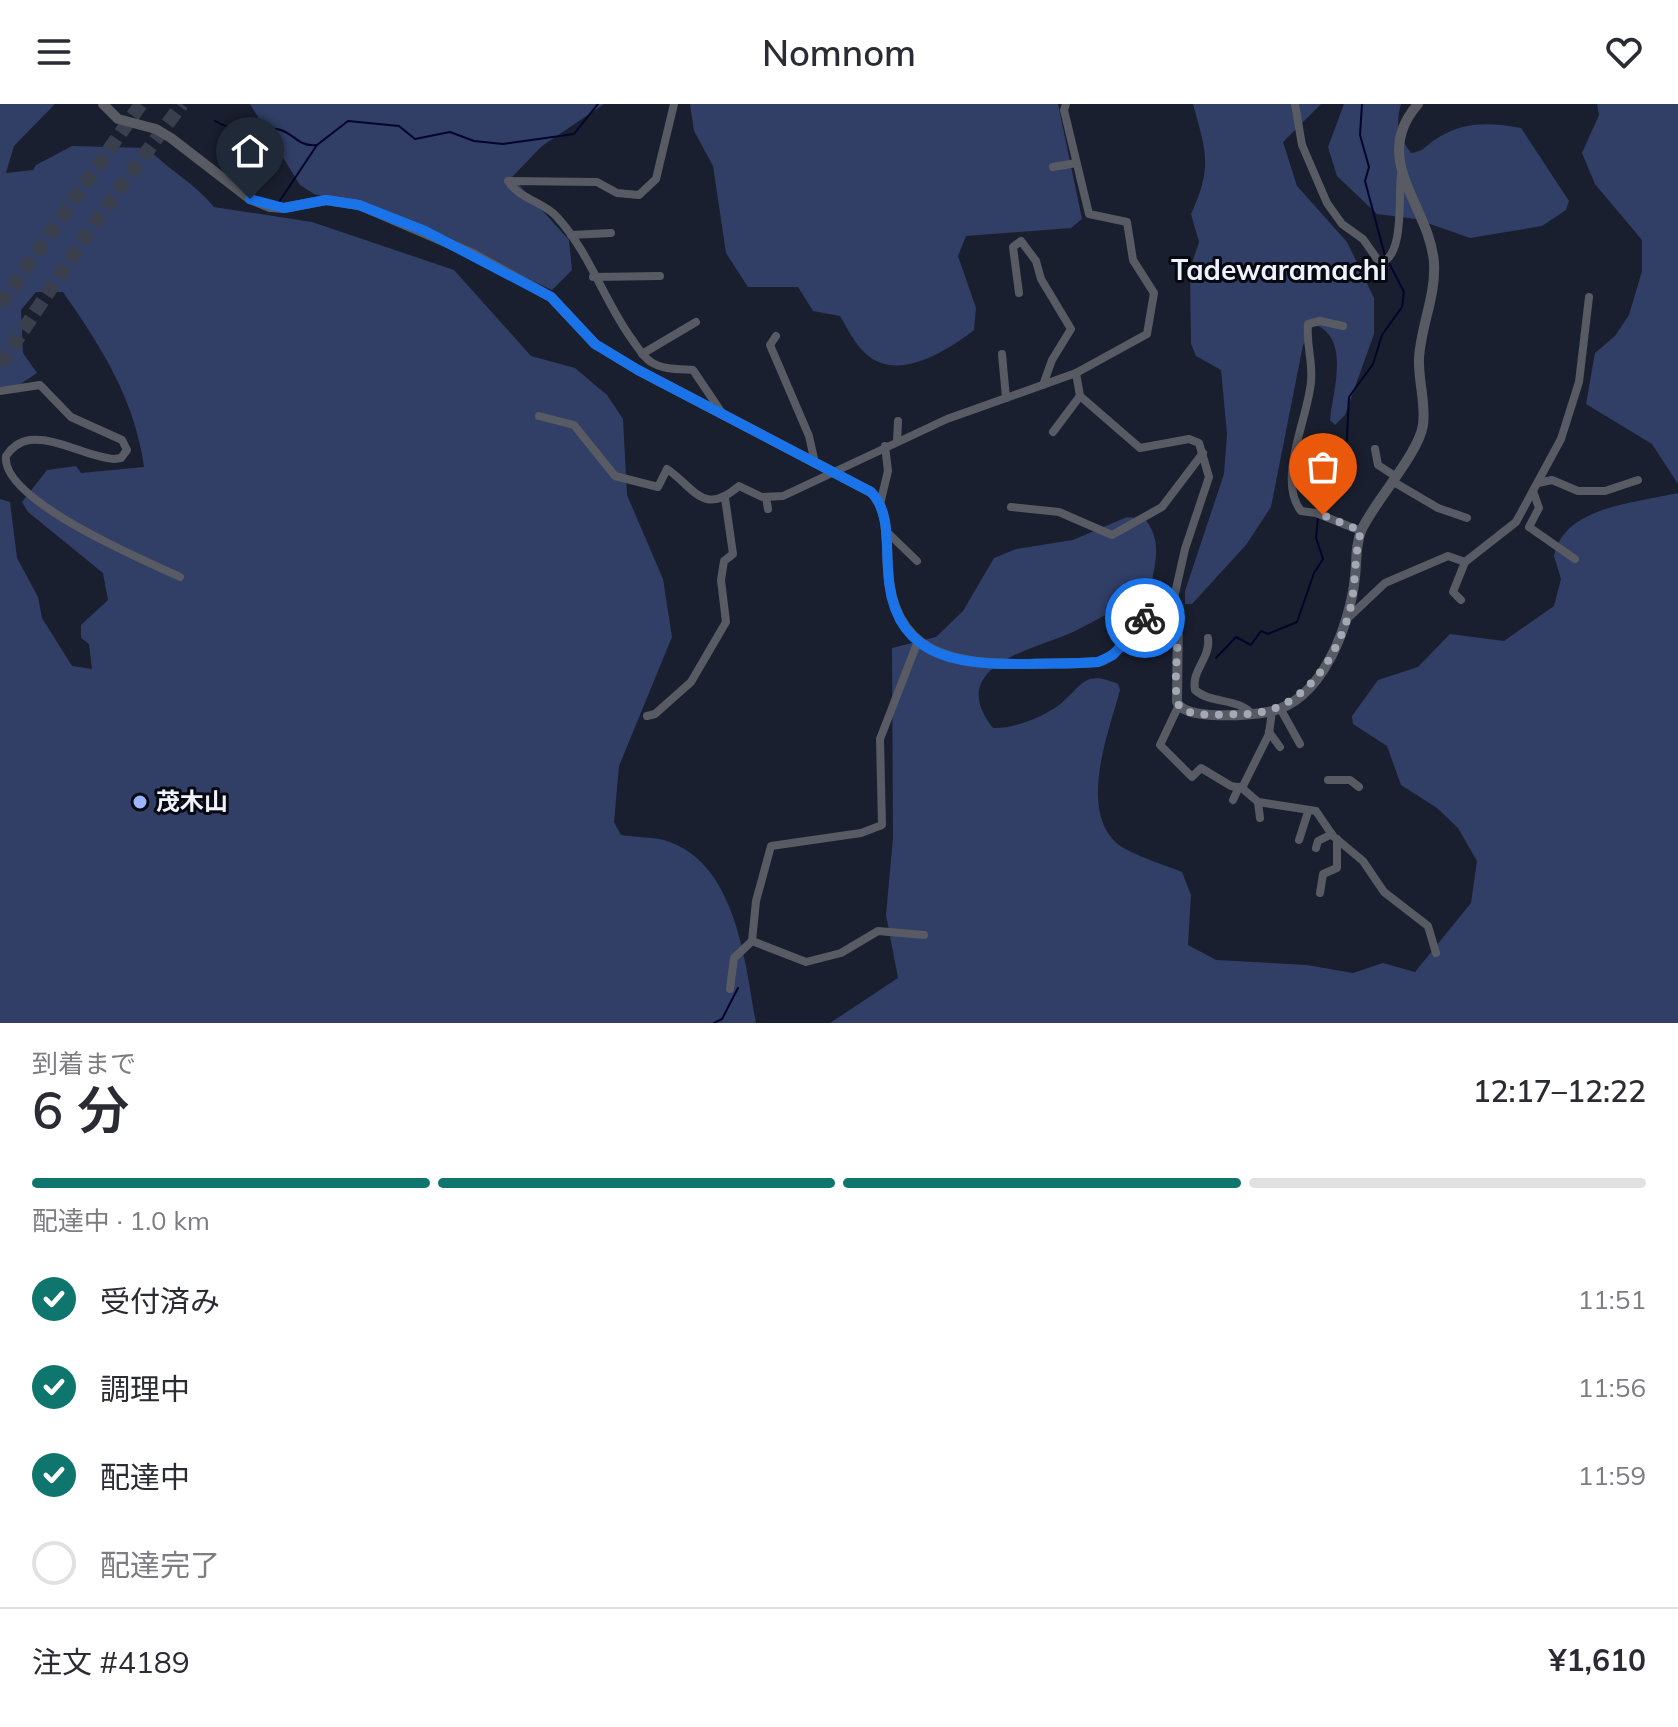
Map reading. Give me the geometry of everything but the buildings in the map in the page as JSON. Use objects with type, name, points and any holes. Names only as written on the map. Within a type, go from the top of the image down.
[{"type":"street","points":[[103,104],[118,119],[156,129],[171,138],[250,199],[270,207],[326,200],[359,205],[471,253],[551,297],[595,344],[871,492],[880,504],[892,558],[893,605],[918,641],[943,656],[964,663],[1098,662],[1113,655],[1155,607],[1174,598]]},
{"type":"street","points":[[674,104],[656,179],[639,195],[617,193],[597,182],[508,181],[512,189],[555,214],[571,235],[593,277],[642,354],[650,362],[668,369],[693,370],[722,413]]},
{"type":"street","points":[[539,416],[574,425],[615,476],[624,480],[658,487],[666,470],[670,469],[693,492],[710,500],[725,498],[739,486],[766,497],[789,494],[835,474],[885,446],[1076,373],[1147,334],[1155,301],[1151,286],[1133,260],[1124,218],[1089,214],[1064,110],[1066,104]]},
{"type":"street","points":[[1295,104],[1308,161],[1333,215],[1363,239],[1377,262],[1388,261],[1398,233],[1399,151],[1403,129],[1418,104]]},
{"type":"street","points":[[1053,167],[1076,163]]},
{"type":"street","points":[[1178,707],[1192,713],[1252,714],[1276,710],[1305,691],[1318,676],[1348,618],[1361,531],[1423,426],[1419,355],[1432,298],[1434,266],[1430,238],[1401,175]]},
{"type":"street","points":[[571,235],[611,233]]},
{"type":"street","points":[[1019,293],[1013,247],[1021,241],[1036,261],[1041,279],[1071,329],[1052,360],[1043,385]]},
{"type":"street","points":[[593,277],[660,276]]},
{"type":"street","points":[[1461,600],[1453,592],[1465,562],[1516,522],[1561,439],[1579,382],[1589,297]]},
{"type":"street","points":[[1343,326],[1315,321],[1307,329],[1311,385],[1296,440],[1295,496],[1301,511],[1320,514],[1361,531]]},
{"type":"street","points":[[642,354],[696,322]]},
{"type":"street","points":[[776,336],[770,345],[809,436],[815,463]]},
{"type":"street","points":[[1002,354],[1006,398]]},
{"type":"street","points":[[1076,373],[1080,396],[1140,448],[1195,438],[1203,453],[1209,477],[1185,549],[1174,598],[1178,609],[1175,698],[1178,707],[1160,745],[1192,777],[1201,768],[1241,787],[1258,802],[1316,811],[1334,836],[1363,861],[1384,892],[1428,926],[1436,953]]},
{"type":"street","points":[[0,391],[40,385],[71,417],[122,440],[127,450],[121,458],[114,459],[40,441],[23,442],[13,447],[2,463],[2,472],[13,489],[51,518],[180,577]]},
{"type":"street","points":[[1053,432],[1080,396]]},
{"type":"street","points":[[897,441],[898,421]]},
{"type":"street","points":[[880,504],[888,471],[885,446]]},
{"type":"street","points":[[1375,449],[1378,465],[1394,478],[1438,508],[1467,518]]},
{"type":"street","points":[[1011,507],[1059,512],[1112,535],[1162,507],[1203,453]]},
{"type":"street","points":[[1538,483],[1552,480],[1578,491],[1605,491],[1638,480]]},
{"type":"street","points":[[1533,491],[1539,508],[1529,527],[1575,559]]},
{"type":"street","points":[[766,497],[768,509]]},
{"type":"street","points":[[647,716],[655,714],[691,682],[726,622],[721,580],[724,561],[733,554],[725,498]]},
{"type":"street","points":[[886,531],[913,555]]},
{"type":"street","points":[[1348,618],[1385,583],[1448,556],[1465,562]]},
{"type":"street","points":[[1208,638],[1208,649],[1195,677],[1195,690],[1203,696],[1240,705],[1252,714]]},
{"type":"street","points":[[730,989],[734,958],[752,941],[756,901],[771,846],[861,833],[882,825],[880,739],[918,641]]},
{"type":"street","points":[[1233,800],[1269,732],[1276,710]]},
{"type":"street","points":[[1276,710],[1300,744]]},
{"type":"street","points":[[1269,732],[1280,747]]},
{"type":"street","points":[[1328,780],[1346,779],[1359,787]]},
{"type":"street","points":[[1258,802],[1260,818]]},
{"type":"street","points":[[1299,840],[1308,812]]},
{"type":"street","points":[[1316,848],[1318,841],[1334,836]]},
{"type":"street","points":[[1320,893],[1323,874],[1337,868],[1334,836]]},
{"type":"street","points":[[752,941],[806,962],[841,953],[878,931],[924,935]]},
{"type":"shaded area","points":[[0,104],[55,104],[14,146],[6,173],[33,170],[36,165],[72,146],[147,148],[214,207],[312,222],[454,270],[531,356],[575,368],[607,395],[623,419],[627,495],[663,579],[672,637],[619,766],[614,822],[621,835],[664,840],[688,851],[707,869],[722,891],[733,916],[756,1023],[0,1023],[0,499],[10,502],[17,558],[38,597],[42,618],[72,666],[92,669],[89,644],[81,638],[81,625],[108,600],[103,573],[28,512],[22,502],[47,470],[76,466],[81,473],[144,467],[133,419],[115,375],[63,292],[36,292],[21,310],[23,353],[37,373],[13,389],[0,389]]},
{"type":"shaded area","points":[[250,104],[604,104],[542,146],[512,177],[569,240],[572,270],[552,290],[385,213],[314,194],[300,185]]},
{"type":"shaded area","points":[[690,104],[1058,104],[1082,219],[1071,228],[966,236],[958,256],[976,308],[974,330],[950,347],[921,361],[906,365],[877,362],[858,345],[840,316],[813,311],[798,287],[748,287],[726,253],[713,166],[694,131]]},
{"type":"shaded area","points":[[1193,104],[1321,104],[1283,142],[1297,186],[1347,242],[1374,298],[1374,334],[1345,415],[1335,425],[1330,420],[1336,380],[1336,352],[1333,341],[1314,324],[1303,345],[1271,507],[1246,545],[1192,604],[1185,604],[1185,591],[1224,474],[1227,434],[1221,370],[1196,356],[1191,344],[1190,269],[1199,242],[1191,214],[1205,171],[1204,147]]},
{"type":"shaded area","points":[[1344,104],[1401,104],[1399,130],[1411,153],[1444,134],[1465,127],[1486,124],[1521,128],[1569,201],[1566,210],[1542,226],[1470,238],[1416,219],[1377,214],[1337,176],[1328,147]]},
{"type":"shaded area","points":[[1597,104],[1678,104],[1678,484],[1652,444],[1586,404],[1595,353],[1615,336],[1629,315],[1642,271],[1642,240],[1595,184],[1582,153],[1599,115]]},
{"type":"shaded area","points":[[1678,493],[1678,1023],[830,1023],[898,978],[886,915],[893,838],[892,648],[936,637],[963,611],[994,558],[1016,549],[1073,540],[1127,517],[1145,519],[1151,528],[1156,553],[1150,590],[1073,632],[1017,654],[986,675],[979,689],[981,707],[993,728],[1010,727],[1036,718],[1090,679],[1118,684],[1120,690],[1100,770],[1100,812],[1107,830],[1119,845],[1182,872],[1191,895],[1188,945],[1216,960],[1307,965],[1353,973],[1383,963],[1415,972],[1471,903],[1477,861],[1458,828],[1437,808],[1401,785],[1387,746],[1353,724],[1352,716],[1378,680],[1418,667],[1450,634],[1504,641],[1554,606],[1561,579],[1554,556],[1560,539],[1572,526],[1623,504]]},
{"type":"waterway","points":[[279,202],[317,145],[348,121],[399,126],[415,139],[450,132],[474,141],[503,144],[574,134],[598,104]]},
{"type":"waterway","points":[[1362,104],[1360,135],[1369,167],[1365,181],[1385,256]]},
{"type":"waterway","points":[[215,121],[240,129],[277,129],[304,144],[316,145]]},
{"type":"waterway","points":[[1320,512],[1346,458],[1349,397],[1373,364],[1382,335],[1402,307],[1404,292],[1388,261]]},
{"type":"waterway","points":[[1216,658],[1236,637],[1251,645],[1261,631],[1268,634],[1297,622],[1314,573],[1323,559],[1316,538],[1318,518]]},
{"type":"waterway","points":[[714,1023],[722,1019],[738,988]]},
{"type":"tunnel","points":[[0,305],[141,104]]},
{"type":"tunnel","points":[[0,365],[95,222],[182,104]]},
{"type":"way so far","points":[[1145,618],[1159,603],[1174,598],[1177,603],[1179,670],[1175,698],[1178,707],[1186,712],[1252,714],[1272,711],[1288,703],[1305,691],[1324,668],[1348,618],[1352,599],[1361,531],[1323,515]]},
{"type":"place","name":"茂木山","points":[[140,802]]},
{"type":"district","name":"Tadewaramachi","points":[[1279,270]]},
{"type":"route","points":[[250,199],[270,207],[284,208],[326,200],[359,205],[425,231],[551,297],[595,344],[638,370],[871,492],[884,517],[888,577],[896,611],[918,641],[943,656],[964,663],[1098,662],[1113,655],[1145,618]]}]
